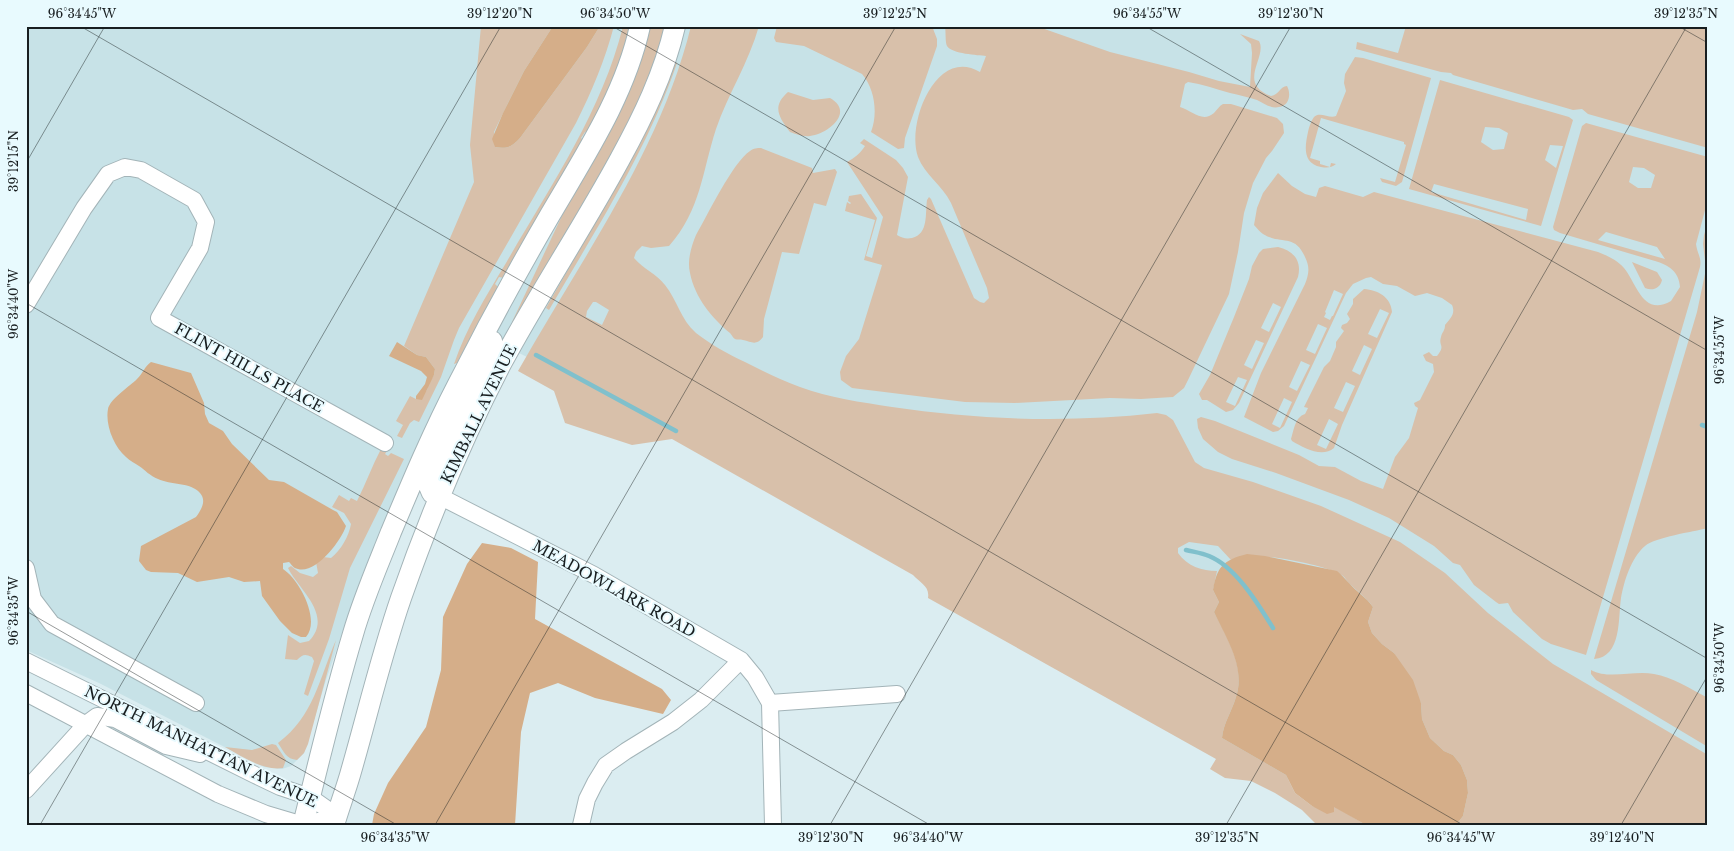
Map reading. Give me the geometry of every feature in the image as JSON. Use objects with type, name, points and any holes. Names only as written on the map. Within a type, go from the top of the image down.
[{"type":"main road","name":"KIMBALL AVENUE","points":[[303,825],[334,700],[353,633],[367,592],[432,436],[515,275],[584,159],[609,112],[625,75],[640,26]]},
{"type":"main road","name":"KIMBALL AVENUE","points":[[335,820],[350,776],[379,667],[439,496],[502,364],[634,134],[658,82],[669,52],[675,26]]},
{"type":"main road","points":[[439,496],[432,493],[429,486],[431,477],[480,375],[515,275]]},
{"type":"street","name":"FLINT HILLS PLACE","points":[[26,305],[84,208],[108,174],[125,168],[141,170],[194,200],[206,222],[200,248],[159,318],[385,444]]},
{"type":"street","name":"MEADOWLARK ROAD","points":[[439,496],[594,575],[741,660],[756,677],[770,703],[772,825]]},
{"type":"street","points":[[26,568],[33,599],[52,624],[196,703]]},
{"type":"street","points":[[581,825],[587,799],[606,765],[674,722],[701,700],[741,660]]},
{"type":"street","name":"NORTH MANHATTAN AVENUE","points":[[26,661],[280,787],[310,797],[335,820]]},
{"type":"street","name":"NORTH MANHATTAN AVENUE","points":[[26,693],[218,794],[273,817],[303,825],[335,820]]},
{"type":"street","points":[[770,703],[897,694]]},
{"type":"street","points":[[26,790],[86,724],[97,716],[116,719],[166,746],[226,760]]},
{"type":"shaded area","points":[[26,26],[1708,26],[1708,825],[1370,825],[629,408],[519,353],[472,326],[363,573],[326,680],[304,753],[291,766],[282,769],[264,767],[99,683],[26,650]]},
{"type":"shaded area","points":[[481,26],[553,26],[524,71],[494,132],[495,147],[503,148],[509,147],[520,138],[587,47],[600,26],[614,26],[598,75],[576,123],[459,328],[441,377],[419,422],[414,420],[410,423],[402,438],[397,436],[403,425],[396,421],[410,396],[416,399],[427,390],[435,369],[426,357],[417,355],[404,346],[474,182],[470,145]]},
{"type":"shaded area","points":[[553,26],[600,26],[587,47],[520,138],[509,147],[495,147],[492,139],[503,113],[524,71]]},
{"type":"shaded area","points":[[623,26],[631,26],[616,74],[589,130],[581,138],[580,147],[504,278],[499,277],[495,284],[497,289],[457,363],[454,364],[477,312],[573,149],[588,119],[614,58]]},
{"type":"shaded area","points":[[650,26],[665,26],[653,68],[637,109],[594,191],[516,325],[512,322],[567,205],[617,117],[634,77]]},
{"type":"shaded area","points":[[691,26],[759,26],[750,52],[716,129],[699,190],[688,219],[669,246],[651,248],[642,246],[636,252],[634,258],[662,281],[691,328],[701,337],[732,356],[800,387],[822,394],[892,407],[958,415],[1024,419],[1090,418],[1157,413],[1166,415],[1173,420],[1195,462],[1204,468],[1253,482],[1321,506],[1400,542],[1445,573],[1488,613],[1553,664],[1708,755],[1708,825],[1456,825],[1463,816],[1468,793],[1467,780],[1461,765],[1453,755],[1444,751],[1430,738],[1422,719],[1421,703],[1394,653],[1372,633],[1368,622],[1373,607],[1368,601],[1343,576],[1330,570],[1302,562],[1269,557],[1240,557],[1231,560],[1218,546],[1189,542],[1178,548],[1178,553],[1182,558],[1195,567],[1217,571],[1213,590],[1219,602],[1214,612],[1234,653],[1239,675],[1234,702],[1222,738],[1286,775],[1295,793],[1312,806],[1334,812],[1334,806],[1366,825],[1317,825],[1302,810],[1275,793],[1251,781],[1225,778],[1210,769],[1216,759],[928,598],[926,588],[913,575],[672,439],[632,445],[565,423],[554,391],[518,371],[592,246],[639,161],[660,117],[677,72]],"holes":[[[593,302],[609,310],[602,325],[586,317],[587,311]]]},
{"type":"shaded area","points":[[777,26],[932,26],[937,39],[937,46],[905,138],[904,148],[898,149],[871,132],[875,110],[874,102],[870,87],[862,74],[804,46],[776,42],[774,38]]},
{"type":"shaded area","points":[[945,26],[1036,26],[1110,52],[1219,81],[1250,87],[1251,44],[1240,34],[1259,41],[1261,47],[1260,55],[1254,77],[1261,91],[1271,96],[1287,86],[1289,99],[1287,102],[1283,106],[1273,107],[1254,99],[1204,85],[1188,82],[1185,84],[1180,107],[1205,117],[1210,116],[1223,104],[1231,104],[1277,118],[1283,124],[1284,133],[1266,158],[1253,183],[1244,213],[1229,294],[1184,388],[1173,397],[1015,403],[965,402],[852,388],[841,380],[840,372],[846,356],[859,339],[882,265],[864,260],[875,220],[845,211],[847,202],[851,203],[848,201],[849,196],[861,194],[877,218],[866,256],[872,258],[883,217],[847,162],[857,156],[863,149],[865,146],[860,143],[864,139],[896,160],[908,177],[897,235],[904,238],[912,238],[921,232],[924,228],[929,197],[974,298],[984,303],[989,298],[987,288],[951,203],[921,163],[915,143],[916,126],[921,109],[928,92],[938,79],[950,70],[964,67],[980,72],[986,56],[965,54],[950,49],[946,44]]},
{"type":"shaded area","points":[[1406,26],[1708,26],[1708,148],[1588,114],[1582,109],[1573,110],[1451,73],[1356,49],[1357,42],[1398,53]]},
{"type":"shaded area","points":[[1355,57],[1431,78],[1402,182],[1396,186],[1382,182],[1380,178],[1395,182],[1406,145],[1404,142],[1321,118],[1310,158],[1330,167],[1331,163],[1336,164],[1331,167],[1327,168],[1315,165],[1306,153],[1309,128],[1314,117],[1316,115],[1336,116],[1346,91],[1344,83],[1345,74]]},
{"type":"shaded area","points":[[673,61],[677,63],[665,96],[636,158],[549,310],[546,308],[641,142],[657,107]]},
{"type":"shaded area","points":[[1440,80],[1569,117],[1573,120],[1541,226],[1409,189]],"holes":[[[1485,127],[1499,128],[1508,133],[1504,149],[1493,150],[1481,142]],[[1550,145],[1563,146],[1556,168],[1545,160]],[[1434,184],[1528,209],[1526,220],[1431,192]]]},
{"type":"shaded area","points":[[788,92],[813,100],[830,98],[837,104],[840,110],[839,116],[831,127],[817,134],[805,136],[790,132],[778,111],[780,102]]},
{"type":"shaded area","points":[[1586,123],[1708,157],[1708,199],[1696,244],[1700,267],[1586,655],[1551,644],[1542,639],[1513,612],[1508,603],[1499,604],[1474,585],[1460,565],[1453,563],[1434,546],[1389,518],[1349,500],[1232,459],[1218,452],[1203,439],[1198,428],[1197,419],[1201,417],[1215,421],[1299,455],[1319,466],[1335,467],[1361,481],[1383,489],[1395,457],[1409,438],[1418,408],[1414,403],[1420,400],[1434,372],[1433,364],[1426,361],[1423,355],[1429,352],[1433,356],[1437,356],[1440,352],[1441,335],[1453,314],[1452,305],[1442,298],[1427,293],[1415,296],[1397,286],[1383,284],[1371,277],[1366,278],[1353,284],[1346,293],[1284,426],[1278,431],[1273,432],[1244,417],[1261,373],[1305,284],[1308,274],[1307,261],[1297,245],[1292,242],[1269,237],[1254,225],[1257,208],[1263,193],[1278,173],[1292,186],[1305,194],[1316,197],[1319,188],[1325,186],[1363,197],[1374,192],[1598,252],[1612,258],[1624,268],[1637,290],[1647,302],[1661,305],[1671,301],[1680,287],[1679,281],[1675,273],[1664,264],[1554,230],[1553,227],[1582,126]],"holes":[[[1633,167],[1644,168],[1655,175],[1651,188],[1638,188],[1629,182]],[[1606,232],[1657,247],[1665,259],[1598,240]],[[1334,290],[1343,294],[1330,320],[1324,317]],[[1318,324],[1327,328],[1315,354],[1306,350]],[[1301,361],[1310,365],[1297,391],[1289,387]],[[1284,398],[1292,402],[1280,428],[1272,424]]]},
{"type":"shaded area","points":[[761,148],[812,168],[813,173],[835,169],[837,172],[826,206],[814,203],[799,254],[782,252],[764,319],[763,337],[754,343],[734,339],[705,307],[692,282],[689,259],[696,235],[728,177],[743,157],[753,149]]},
{"type":"shaded area","points":[[1708,222],[1708,528],[1657,540],[1640,551],[1632,563],[1624,584],[1619,626],[1614,644],[1603,657],[1594,659],[1697,312],[1706,269],[1703,244]]},
{"type":"shaded area","points":[[1278,247],[1292,254],[1298,262],[1298,277],[1239,403],[1233,410],[1226,412],[1207,400],[1202,400],[1199,394],[1210,375],[1249,279],[1252,266],[1263,249]],"holes":[[[1273,303],[1281,307],[1269,332],[1261,328]],[[1256,340],[1264,343],[1252,369],[1244,365]],[[1238,377],[1247,380],[1235,406],[1226,402]]]},
{"type":"shaded area","points":[[1632,262],[1657,272],[1662,280],[1658,287],[1653,289],[1645,288]]},
{"type":"shaded area","points":[[1364,289],[1374,291],[1386,298],[1392,312],[1342,425],[1334,448],[1324,452],[1313,451],[1297,444],[1291,439],[1297,421],[1305,414],[1308,408],[1304,407],[1324,367],[1330,361],[1336,347],[1336,342],[1344,331],[1341,328],[1342,325],[1350,319],[1347,314],[1353,304],[1353,299]],"holes":[[[1380,309],[1389,313],[1377,338],[1368,334]],[[1364,345],[1372,349],[1360,375],[1352,371]],[[1346,382],[1355,386],[1343,412],[1334,408]],[[1329,419],[1338,424],[1326,449],[1317,445]]]},
{"type":"shaded area","points":[[397,342],[417,355],[426,357],[435,369],[422,400],[416,399],[416,396],[425,384],[427,377],[421,371],[389,356]]},
{"type":"shaded area","points":[[151,362],[191,373],[204,403],[205,414],[209,423],[223,431],[232,444],[269,480],[284,482],[337,512],[346,526],[339,540],[320,562],[305,569],[298,569],[289,562],[283,563],[283,569],[301,590],[310,611],[310,630],[306,637],[292,633],[280,621],[262,596],[260,581],[244,582],[229,577],[197,582],[178,573],[151,572],[146,570],[139,561],[141,546],[196,517],[203,502],[202,496],[196,489],[155,478],[129,460],[118,448],[111,435],[107,415],[110,405],[116,397],[137,379]]},
{"type":"shaded area","points":[[381,449],[387,451],[385,454],[388,456],[391,453],[404,459],[350,568],[329,639],[308,696],[304,694],[314,661],[312,657],[306,655],[297,660],[285,659],[288,635],[300,643],[309,641],[316,631],[318,622],[312,603],[288,568],[291,566],[300,573],[313,577],[318,573],[316,562],[323,557],[331,558],[338,551],[346,538],[351,524],[344,513],[332,507],[339,495],[349,501],[351,498],[357,501]]},
{"type":"shaded area","points":[[482,543],[511,548],[538,562],[535,619],[662,689],[671,700],[663,714],[595,698],[558,683],[530,693],[521,732],[515,825],[372,825],[374,814],[388,783],[426,727],[441,670],[443,617],[467,564]]},
{"type":"shaded area","points":[[1247,554],[1337,571],[1370,603],[1373,607],[1368,622],[1372,633],[1394,653],[1413,680],[1421,703],[1422,719],[1430,738],[1444,751],[1453,755],[1461,765],[1467,780],[1468,793],[1463,816],[1456,825],[1366,825],[1334,807],[1334,812],[1327,814],[1312,806],[1295,793],[1286,775],[1222,738],[1236,697],[1238,675],[1237,664],[1229,642],[1214,612],[1219,602],[1213,590],[1222,566],[1232,559]]},
{"type":"shaded area","points":[[336,640],[308,744],[304,753],[297,760],[290,758],[278,743],[300,721],[308,709]]},
{"type":"shaded area","points":[[1591,670],[1614,675],[1654,674],[1668,678],[1708,698],[1708,747],[1596,680],[1591,674]]},
{"type":"shaded area","points":[[272,744],[276,745],[286,760],[283,768],[261,765],[225,747],[252,750]]},
{"type":"waterway","points":[[536,355],[676,431]]},
{"type":"waterway","points":[[1702,425],[1708,427]]},
{"type":"waterway","points":[[1186,550],[1201,553],[1219,561],[1237,577],[1273,628]]}]
